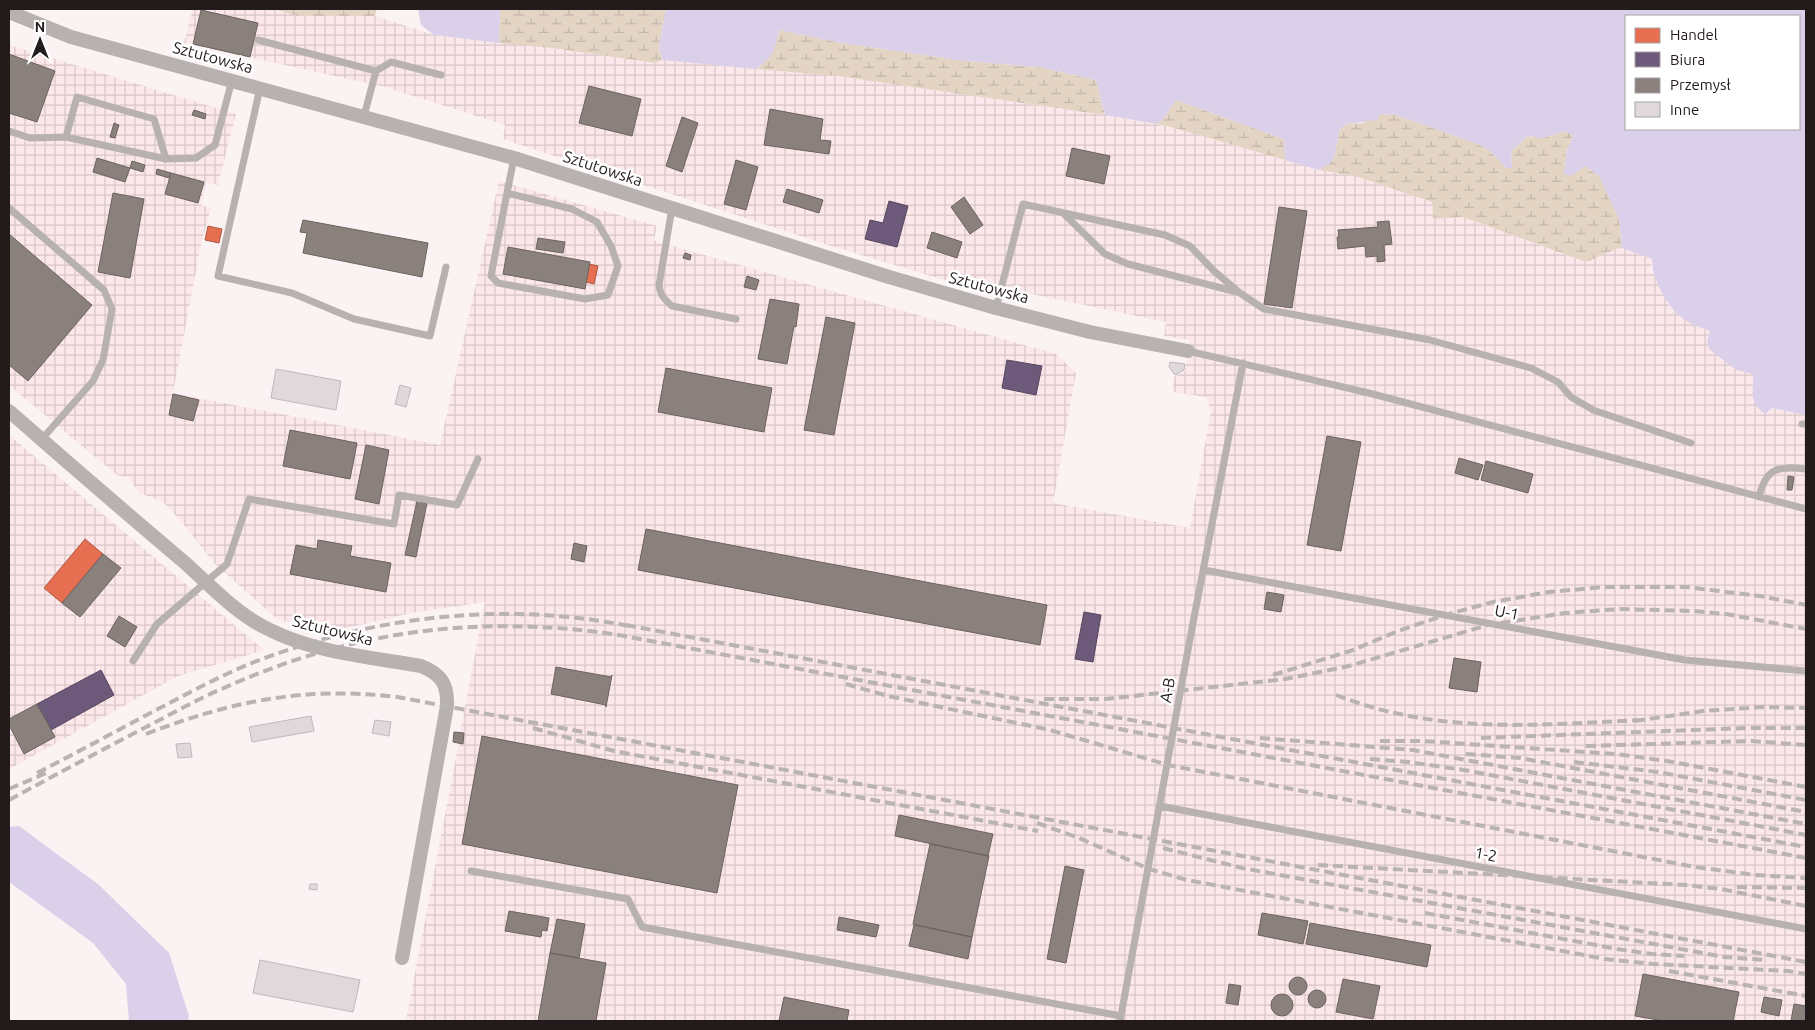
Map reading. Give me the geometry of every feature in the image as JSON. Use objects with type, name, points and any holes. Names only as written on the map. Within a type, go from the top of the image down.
[{"type":"street","name":"Sztutowska","points":[[9,12],[71,37],[514,158],[889,277],[996,308],[1090,332],[1188,351]]},
{"type":"street","name":"Sztutowska","points":[[9,411],[240,612],[269,630],[306,644],[328,650],[420,666],[434,671],[443,681],[448,694],[447,706],[402,958]]},
{"type":"lane","points":[[258,40],[376,70],[391,62],[441,75]]},
{"type":"lane","points":[[364,116],[376,70]]},
{"type":"lane","points":[[9,130],[30,138],[66,137],[166,159],[196,158],[214,145],[232,80]]},
{"type":"lane","points":[[260,88],[218,276],[292,293],[354,319],[430,336],[446,267]]},
{"type":"lane","points":[[66,137],[77,97],[154,119],[166,159]]},
{"type":"lane","points":[[507,193],[572,209],[597,222],[611,246],[618,266],[608,295],[585,299],[498,282],[491,276],[507,193],[514,158]]},
{"type":"lane","points":[[996,308],[1023,204],[1165,235],[1190,246],[1214,271],[1240,293],[1264,309],[1430,340],[1531,368],[1558,382],[1571,397],[1593,410],[1692,443]]},
{"type":"lane","points":[[9,208],[104,290],[112,309],[103,360],[93,380],[41,440]]},
{"type":"lane","points":[[672,208],[659,285],[660,294],[672,306],[736,320]]},
{"type":"lane","points":[[1062,212],[1105,254],[1113,258],[1128,264],[1240,293]]},
{"type":"lane","points":[[1188,351],[1369,393],[1806,509]]},
{"type":"lane","name":"A-B","points":[[1121,1019],[1243,364]]},
{"type":"lane","points":[[133,661],[157,624],[227,564],[249,499],[394,524],[399,495],[457,505],[478,459]]},
{"type":"lane","points":[[1759,497],[1762,483],[1773,472],[1784,466],[1806,469]]},
{"type":"lane","name":"U-1","points":[[1204,570],[1685,660],[1806,671]]},
{"type":"lane","name":"1-2","points":[[1160,806],[1806,929]]},
{"type":"lane","points":[[471,871],[628,898],[642,927],[1121,1019]]},
{"type":"shaded area","points":[[193,9],[274,9],[297,16],[375,16],[434,35],[552,48],[655,63],[662,60],[837,76],[1105,115],[1171,127],[1319,170],[1358,177],[1432,202],[1433,219],[1463,217],[1585,262],[1622,248],[1652,259],[1651,268],[1669,305],[1687,321],[1710,331],[1707,341],[1736,370],[1753,374],[1754,383],[1772,408],[1806,415],[1806,1021],[406,1021],[457,752],[460,743],[463,743],[464,734],[460,733],[485,602],[411,613],[329,632],[277,619],[214,563],[164,503],[143,494],[141,495],[128,477],[117,475],[9,385],[9,45],[236,114],[218,185],[206,182],[201,205],[211,208],[201,244],[173,393],[440,445],[499,181],[657,226],[654,240],[658,242],[1056,354],[1076,373],[1053,503],[1190,528],[1211,411],[1206,397],[1173,392],[1174,377],[1185,371],[1190,340],[1164,336],[1166,322],[1008,289],[974,289],[825,244],[503,139],[505,125],[385,87],[184,43]]},
{"type":"shaded area","points":[[418,9],[500,9],[499,43],[434,35],[421,25]]},
{"type":"shaded area","points":[[666,9],[1806,9],[1806,415],[1772,408],[1765,414],[1754,401],[1753,374],[1736,370],[1709,349],[1707,341],[1710,331],[1688,322],[1668,303],[1658,285],[1652,259],[1622,248],[1619,219],[1599,176],[1585,166],[1573,175],[1564,175],[1567,150],[1573,136],[1566,131],[1543,138],[1528,136],[1511,151],[1512,168],[1506,168],[1489,150],[1478,144],[1396,115],[1380,114],[1377,120],[1347,124],[1340,129],[1334,157],[1330,163],[1319,170],[1285,160],[1284,139],[1176,100],[1163,119],[1157,124],[1105,115],[1096,80],[1039,67],[965,61],[842,43],[779,30],[773,52],[756,69],[662,60],[659,47]]},
{"type":"shaded area","points":[[9,435],[264,650],[178,676],[9,769]]},
{"type":"shaded area","points":[[19,826],[99,885],[169,953],[189,1016],[188,1021],[129,1021],[126,984],[93,943],[9,882],[9,827]]},
{"type":"green space","points":[[274,9],[377,9],[375,16],[297,16]]},
{"type":"green space","points":[[500,9],[666,9],[659,47],[662,60],[655,63],[552,48],[499,43]]},
{"type":"green space","points":[[779,30],[842,43],[965,61],[1039,67],[1096,80],[1105,115],[837,76],[756,69],[772,52]]},
{"type":"green space","points":[[1176,100],[1284,139],[1285,160],[1157,124],[1163,119]]},
{"type":"green space","points":[[1380,114],[1396,115],[1478,144],[1489,150],[1506,168],[1512,168],[1511,151],[1528,136],[1543,138],[1566,131],[1573,135],[1567,150],[1564,175],[1573,175],[1585,166],[1599,176],[1619,219],[1622,248],[1586,262],[1463,217],[1433,219],[1432,202],[1358,177],[1319,170],[1330,163],[1334,157],[1340,129],[1347,124],[1363,123]]},
{"type":"building: Handel","points":[[208,226],[222,229],[219,243],[205,240]]},
{"type":"building: Handel","points":[[589,264],[598,266],[594,284],[586,282]]},
{"type":"building: Handel","points":[[85,539],[103,554],[62,603],[44,588]]},
{"type":"building: Biura","points":[[889,201],[908,206],[897,247],[865,239],[870,220],[883,223]]},
{"type":"building: Biura","points":[[1007,360],[1042,366],[1036,395],[1002,388]]},
{"type":"building: Biura","points":[[1084,612],[1101,615],[1093,662],[1075,659]]},
{"type":"building: Biura","points":[[101,670],[114,695],[51,730],[37,704]]},
{"type":"building: Przemysł","points":[[201,10],[258,23],[250,57],[193,44]]},
{"type":"building: Przemysł","points":[[9,54],[55,71],[37,122],[9,113]]},
{"type":"building: Przemysł","points":[[589,86],[641,99],[632,136],[579,123]]},
{"type":"building: Przemysł","points":[[770,109],[823,119],[820,140],[831,141],[829,154],[764,145]]},
{"type":"building: Przemysł","points":[[194,110],[206,114],[205,119],[192,115]]},
{"type":"building: Przemysł","points":[[682,117],[698,123],[682,172],[666,166]]},
{"type":"building: Przemysł","points":[[114,123],[119,125],[115,138],[110,137]]},
{"type":"building: Przemysł","points":[[1072,148],[1110,156],[1104,184],[1066,176]]},
{"type":"building: Przemysł","points":[[97,158],[130,168],[125,182],[93,172]]},
{"type":"building: Przemysł","points":[[736,160],[758,167],[746,210],[724,204]]},
{"type":"building: Przemysł","points":[[132,161],[145,165],[143,172],[130,168]]},
{"type":"building: Przemysł","points":[[157,169],[171,173],[169,178],[156,174]]},
{"type":"building: Przemysł","points":[[171,173],[204,182],[198,203],[165,194]]},
{"type":"building: Przemysł","points":[[787,189],[823,200],[819,213],[783,202]]},
{"type":"building: Przemysł","points":[[113,193],[144,199],[130,278],[98,272]]},
{"type":"building: Przemysł","points":[[964,197],[983,225],[970,234],[951,207]]},
{"type":"building: Przemysł","points":[[1279,207],[1307,211],[1292,308],[1264,304]]},
{"type":"building: Przemysł","points":[[303,220],[428,243],[422,277],[303,253],[307,233],[300,232]]},
{"type":"building: Przemysł","points":[[1389,221],[1392,244],[1384,245],[1385,261],[1377,262],[1377,256],[1366,257],[1365,246],[1338,249],[1338,230],[1378,227],[1377,222]]},
{"type":"building: Przemysł","points":[[932,232],[962,242],[957,258],[927,248]]},
{"type":"building: Przemysł","points":[[9,234],[92,305],[28,381],[9,365]]},
{"type":"building: Przemysł","points":[[538,238],[565,242],[563,253],[536,249]]},
{"type":"building: Przemysł","points":[[508,247],[590,262],[585,289],[503,274]]},
{"type":"building: Przemysł","points":[[685,253],[691,255],[690,260],[683,258]]},
{"type":"building: Przemysł","points":[[747,276],[759,280],[756,290],[744,287]]},
{"type":"building: Przemysł","points":[[770,299],[799,304],[796,327],[794,326],[787,364],[758,359]]},
{"type":"building: Przemysł","points":[[826,317],[855,323],[834,435],[804,430]]},
{"type":"building: Przemysł","points":[[666,368],[772,388],[764,432],[658,412]]},
{"type":"building: Przemysł","points":[[173,394],[199,400],[193,421],[169,415]]},
{"type":"building: Przemysł","points":[[290,430],[357,443],[350,479],[283,466]]},
{"type":"building: Przemysł","points":[[1327,436],[1361,442],[1341,551],[1307,545]]},
{"type":"building: Przemysł","points":[[366,445],[389,450],[379,504],[355,499]]},
{"type":"building: Przemysł","points":[[1459,458],[1483,465],[1478,480],[1455,473]]},
{"type":"building: Przemysł","points":[[1486,461],[1533,474],[1528,493],[1481,480]]},
{"type":"building: Przemysł","points":[[1788,476],[1794,477],[1792,490],[1787,490]]},
{"type":"building: Przemysł","points":[[417,501],[427,503],[416,557],[405,555]]},
{"type":"building: Przemysł","points":[[646,529],[1047,605],[1040,645],[638,570]]},
{"type":"building: Przemysł","points":[[318,540],[352,546],[350,556],[391,563],[386,592],[290,574],[296,545],[317,549]]},
{"type":"building: Przemysł","points":[[574,543],[587,546],[584,562],[571,559]]},
{"type":"building: Przemysł","points":[[103,554],[121,568],[80,617],[62,603]]},
{"type":"building: Przemysł","points":[[1267,592],[1284,595],[1281,612],[1264,609]]},
{"type":"building: Przemysł","points":[[119,616],[137,627],[125,647],[107,636]]},
{"type":"building: Przemysł","points":[[1454,658],[1481,662],[1477,692],[1449,688]]},
{"type":"building: Przemysł","points":[[556,667],[611,677],[612,675],[606,707],[606,705],[551,694]]},
{"type":"building: Przemysł","points":[[37,704],[55,737],[24,754],[9,725],[9,719]]},
{"type":"building: Przemysł","points":[[454,732],[464,733],[463,744],[453,742]]},
{"type":"building: Przemysł","points":[[482,736],[738,785],[717,893],[462,844]]},
{"type":"building: Przemysł","points":[[899,815],[993,834],[988,856],[895,836]]},
{"type":"building: Przemysł","points":[[930,844],[989,856],[972,937],[913,924]]},
{"type":"building: Przemysł","points":[[1065,866],[1084,870],[1066,963],[1047,959]]},
{"type":"building: Przemysł","points":[[509,911],[549,918],[547,931],[542,930],[541,937],[505,931]]},
{"type":"building: Przemysł","points":[[1262,913],[1308,921],[1303,944],[1258,935]]},
{"type":"building: Przemysł","points":[[839,917],[879,925],[876,937],[837,930]]},
{"type":"building: Przemysł","points":[[557,919],[585,924],[579,958],[550,953]]},
{"type":"building: Przemysł","points":[[1310,923],[1431,945],[1427,967],[1306,944]]},
{"type":"building: Przemysł","points":[[914,925],[972,937],[968,959],[909,946]]},
{"type":"building: Przemysł","points":[[550,953],[606,963],[596,1021],[538,1021]]},
{"type":"building: Przemysł","points":[[1643,974],[1739,992],[1733,1021],[1664,1021],[1635,1016]]},
{"type":"building: Przemysł","points":[[1298,977],[1304,980],[1307,986],[1304,992],[1298,995],[1292,992],[1289,986],[1292,980]]},
{"type":"building: Przemysł","points":[[1343,979],[1380,986],[1373,1019],[1336,1012]]},
{"type":"building: Przemysł","points":[[1229,984],[1241,986],[1238,1005],[1226,1003]]},
{"type":"building: Przemysł","points":[[1317,990],[1323,993],[1326,999],[1323,1005],[1317,1008],[1311,1005],[1308,999],[1311,993]]},
{"type":"building: Przemysł","points":[[1282,994],[1290,997],[1293,1005],[1290,1013],[1282,1016],[1274,1013],[1271,1005],[1274,997]]},
{"type":"building: Przemysł","points":[[784,997],[849,1010],[847,1021],[779,1021]]},
{"type":"building: Przemysł","points":[[1764,997],[1782,1000],[1779,1016],[1761,1012]]},
{"type":"building: Przemysł","points":[[1794,1004],[1806,1006],[1806,1021],[1791,1021]]},
{"type":"building: Inne","points":[[1170,362],[1185,364],[1184,370],[1175,375],[1169,367]]},
{"type":"building: Inne","points":[[276,369],[341,381],[336,410],[271,398]]},
{"type":"building: Inne","points":[[400,385],[411,388],[406,407],[395,404]]},
{"type":"building: Inne","points":[[311,716],[314,731],[252,742],[249,727]]},
{"type":"building: Inne","points":[[375,720],[391,722],[389,736],[372,733]]},
{"type":"building: Inne","points":[[190,743],[192,757],[178,758],[176,744]]},
{"type":"building: Inne","points":[[310,884],[317,884],[317,890],[309,889]]},
{"type":"building: Inne","points":[[260,960],[360,980],[353,1012],[253,993]]},
{"type":"railway","points":[[1273,675],[1353,650],[1398,631],[1445,615],[1493,602],[1549,592],[1604,587],[1686,587],[1760,596],[1806,605]]},
{"type":"railway","points":[[1044,699],[1106,699],[1285,679],[1349,666],[1488,625],[1565,613],[1620,609],[1694,611],[1726,614],[1806,629]]},
{"type":"railway","points":[[37,773],[235,670],[293,648],[340,635],[389,624],[487,614],[585,619],[634,627]]},
{"type":"railway","points":[[626,625],[1806,847]]},
{"type":"railway","points":[[9,800],[194,702],[272,668],[320,652],[369,640],[417,632],[467,627],[517,626],[619,635],[1806,858]]},
{"type":"railway","points":[[846,684],[888,696],[1050,730],[1168,765],[1695,867],[1755,875],[1806,878]]},
{"type":"railway","points":[[146,734],[208,713],[269,699],[299,695],[331,694],[397,697],[1806,962]]},
{"type":"railway","points":[[1336,695],[1374,708],[1449,722],[1525,725],[1641,720]]},
{"type":"railway","points":[[1635,721],[1703,711],[1763,707],[1806,708]]},
{"type":"railway","points":[[533,728],[614,751],[1038,831]]},
{"type":"railway","points":[[1481,738],[1747,728],[1806,728]]},
{"type":"railway","points":[[1260,738],[1413,750],[1806,824]]},
{"type":"railway","points":[[1380,741],[1423,741],[1616,754],[1667,761],[1806,787]]},
{"type":"railway","points":[[1586,746],[1751,741],[1806,745]]},
{"type":"railway","points":[[1466,754],[1520,758],[1806,812]]},
{"type":"railway","points":[[1370,759],[1464,770],[1806,835]]},
{"type":"railway","points":[[1574,762],[1658,772],[1806,800]]},
{"type":"railway","points":[[9,789],[46,773]]},
{"type":"railway","points":[[1037,823],[1079,838],[1149,869],[1187,880],[1605,959],[1653,964],[1788,971],[1806,974]]},
{"type":"railway","points":[[1163,848],[1242,868],[1724,957],[1765,960]]},
{"type":"railway","points":[[1318,865],[1685,885],[1721,889],[1806,906]]},
{"type":"railway","points":[[1737,887],[1806,888]]},
{"type":"railway","points":[[1425,913],[1617,949],[1684,956]]},
{"type":"railway","points":[[1669,971],[1806,996]]}]
